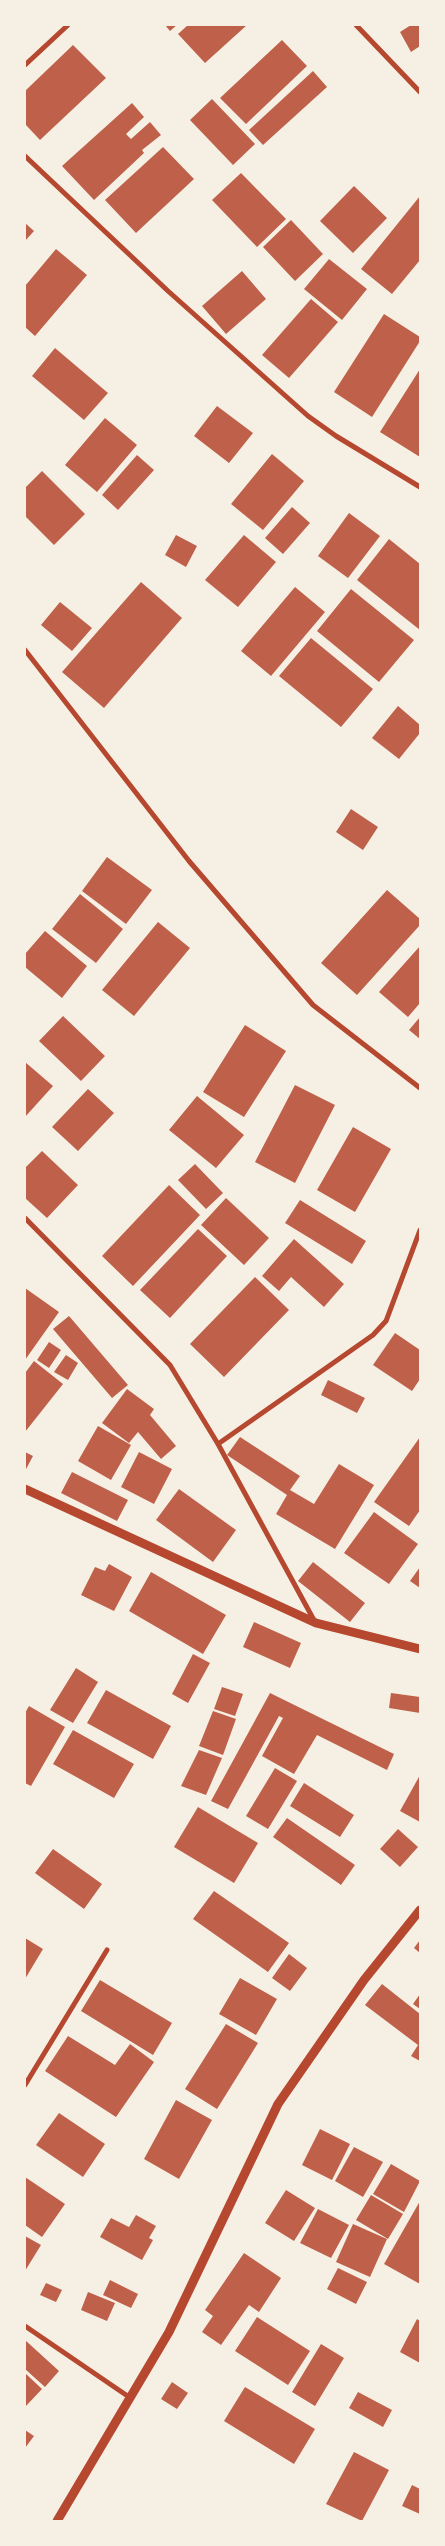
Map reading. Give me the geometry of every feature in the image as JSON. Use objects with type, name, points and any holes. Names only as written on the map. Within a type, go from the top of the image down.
[{"type":"street","points":[[25,65],[68,25]]},
{"type":"street","points":[[356,25],[420,92]]},
{"type":"street","points":[[25,156],[168,292],[308,416],[336,436],[420,487]]},
{"type":"street","points":[[25,650],[189,860],[313,1005],[420,1088]]},
{"type":"street","points":[[25,1218],[170,1365],[218,1444],[316,1623]]},
{"type":"street","points":[[218,1444],[373,1335],[386,1322],[420,1230]]},
{"type":"street","points":[[25,1489],[316,1623],[420,1649]]},
{"type":"street","points":[[57,2521],[169,2332],[278,2104],[364,1980],[420,1910]]},
{"type":"street","points":[[25,2085],[107,1950]]},
{"type":"street","points":[[25,2326],[129,2397]]},
{"type":"building","points":[[165,25],[177,25],[170,31]]},
{"type":"building","points":[[188,25],[247,25],[205,63],[178,34]]},
{"type":"building","points":[[411,25],[420,25],[420,46],[411,52],[400,32]]},
{"type":"building","points":[[282,40],[307,66],[246,124],[220,98]]},
{"type":"building","points":[[73,45],[106,78],[40,140],[25,124],[25,91]]},
{"type":"building","points":[[313,71],[327,87],[263,145],[249,130]]},
{"type":"building","points":[[212,99],[255,144],[233,165],[190,120]]},
{"type":"building","points":[[132,103],[144,117],[126,134],[131,139],[150,122],[161,135],[142,150],[144,153],[94,200],[62,166]]},
{"type":"building","points":[[163,147],[194,179],[136,233],[105,200]]},
{"type":"building","points":[[241,173],[286,219],[257,247],[212,200]]},
{"type":"building","points":[[354,186],[387,218],[353,253],[320,221]]},
{"type":"building","points":[[420,196],[420,260],[392,294],[361,269]]},
{"type":"building","points":[[291,220],[323,254],[295,281],[263,247]]},
{"type":"building","points":[[25,223],[34,231],[25,241]]},
{"type":"building","points":[[56,249],[87,275],[35,336],[25,327],[25,286]]},
{"type":"building","points":[[329,259],[367,289],[342,320],[304,289]]},
{"type":"building","points":[[242,271],[266,299],[226,334],[202,306]]},
{"type":"building","points":[[311,299],[338,322],[289,378],[262,355]]},
{"type":"building","points":[[384,314],[420,337],[420,341],[372,417],[334,392]]},
{"type":"building","points":[[55,348],[108,393],[84,420],[32,376]]},
{"type":"building","points":[[420,369],[420,457],[380,432]]},
{"type":"building","points":[[217,406],[253,433],[229,463],[194,436]]},
{"type":"building","points":[[105,418],[137,445],[97,492],[65,465]]},
{"type":"building","points":[[272,454],[304,481],[263,530],[231,504]]},
{"type":"building","points":[[137,455],[154,470],[118,510],[102,495]]},
{"type":"building","points":[[42,471],[85,514],[54,545],[25,516],[25,488]]},
{"type":"building","points":[[292,507],[310,523],[283,554],[265,538]]},
{"type":"building","points":[[349,513],[380,536],[348,578],[318,556]]},
{"type":"building","points":[[176,535],[197,546],[186,567],[165,555]]},
{"type":"building","points":[[244,535],[276,562],[238,607],[205,580]]},
{"type":"building","points":[[389,539],[420,564],[420,630],[357,580]]},
{"type":"building","points":[[141,582],[182,618],[104,708],[62,672]]},
{"type":"building","points":[[295,587],[325,612],[271,676],[241,651]]},
{"type":"building","points":[[351,589],[414,640],[379,682],[317,631]]},
{"type":"building","points":[[60,602],[92,628],[72,651],[41,625]]},
{"type":"building","points":[[311,638],[373,689],[341,727],[279,676]]},
{"type":"building","points":[[398,706],[420,725],[420,733],[399,759],[372,738]]},
{"type":"building","points":[[351,809],[378,827],[363,850],[336,832]]},
{"type":"building","points":[[107,857],[152,890],[126,924],[82,891]]},
{"type":"building","points":[[387,890],[420,919],[420,925],[357,995],[321,963]]},
{"type":"building","points":[[80,894],[123,929],[96,963],[52,929]]},
{"type":"building","points":[[158,922],[190,948],[134,1016],[102,990]]},
{"type":"building","points":[[45,931],[87,966],[62,998],[25,967],[25,954]]},
{"type":"building","points":[[420,946],[420,1003],[408,1017],[379,992]]},
{"type":"building","points":[[63,1016],[105,1056],[81,1081],[39,1041]]},
{"type":"building","points":[[420,1017],[420,1039],[409,1030]]},
{"type":"building","points":[[245,1025],[286,1051],[244,1117],[203,1092]]},
{"type":"building","points":[[25,1062],[53,1086],[25,1117]]},
{"type":"building","points":[[295,1085],[335,1105],[295,1183],[255,1162]]},
{"type":"building","points":[[88,1089],[114,1113],[78,1151],[52,1127]]},
{"type":"building","points":[[197,1096],[244,1135],[216,1168],[169,1130]]},
{"type":"building","points":[[353,1127],[391,1149],[355,1212],[317,1190]]},
{"type":"building","points":[[42,1151],[78,1185],[47,1218],[25,1198],[25,1168]]},
{"type":"building","points":[[195,1164],[223,1193],[206,1209],[178,1180]]},
{"type":"building","points":[[169,1185],[200,1215],[133,1286],[102,1256]]},
{"type":"building","points":[[226,1198],[269,1238],[244,1265],[201,1225]]},
{"type":"building","points":[[300,1200],[366,1241],[352,1264],[285,1223]]},
{"type":"building","points":[[198,1229],[227,1256],[170,1318],[140,1290]]},
{"type":"building","points":[[294,1239],[344,1284],[324,1307],[291,1277],[279,1291],[262,1276]]},
{"type":"building","points":[[255,1277],[289,1310],[224,1377],[190,1344]]},
{"type":"building","points":[[25,1288],[59,1312],[25,1360]]},
{"type":"building","points":[[69,1316],[128,1385],[112,1398],[53,1329]]},
{"type":"building","points":[[395,1333],[420,1350],[420,1379],[412,1391],[373,1365]]},
{"type":"building","points":[[49,1342],[61,1350],[49,1368],[37,1360]]},
{"type":"building","points":[[66,1355],[78,1363],[68,1380],[54,1372]]},
{"type":"building","points":[[34,1361],[63,1384],[25,1432],[25,1373]]},
{"type":"building","points":[[328,1380],[365,1398],[357,1413],[321,1395]]},
{"type":"building","points":[[127,1389],[154,1409],[150,1415],[176,1446],[161,1459],[138,1432],[129,1443],[102,1423]]},
{"type":"building","points":[[98,1426],[131,1445],[111,1480],[78,1461]]},
{"type":"building","points":[[240,1437],[300,1476],[290,1490],[314,1504],[339,1464],[374,1485],[335,1549],[276,1514],[287,1495],[227,1455]]},
{"type":"building","points":[[420,1437],[420,1510],[409,1526],[374,1502]]},
{"type":"building","points":[[25,1452],[33,1456],[25,1471]]},
{"type":"building","points":[[139,1452],[172,1469],[154,1504],[121,1487]]},
{"type":"building","points":[[72,1472],[128,1500],[117,1521],[61,1493]]},
{"type":"building","points":[[179,1489],[236,1530],[213,1562],[156,1520]]},
{"type":"building","points":[[374,1512],[418,1544],[389,1584],[344,1553]]},
{"type":"building","points":[[313,1562],[365,1603],[350,1622],[298,1581]]},
{"type":"building","points":[[109,1564],[132,1577],[114,1611],[81,1595],[95,1567],[105,1571]]},
{"type":"building","points":[[420,1567],[420,1588],[410,1581]]},
{"type":"building","points":[[151,1572],[226,1615],[203,1654],[129,1611]]},
{"type":"building","points":[[254,1622],[301,1643],[290,1668],[243,1647]]},
{"type":"building","points":[[193,1654],[210,1663],[188,1703],[172,1694]]},
{"type":"building","points":[[76,1668],[98,1682],[73,1723],[50,1710]]},
{"type":"building","points":[[222,1687],[243,1694],[235,1716],[214,1709]]},
{"type":"building","points":[[106,1690],[171,1726],[153,1759],[87,1723]]},
{"type":"building","points":[[270,1693],[394,1754],[387,1770],[317,1735],[294,1774],[262,1756],[283,1718],[279,1716],[228,1809],[211,1801]]},
{"type":"building","points":[[391,1693],[420,1697],[420,1713],[389,1708]]},
{"type":"building","points":[[29,1706],[65,1727],[31,1786],[25,1783],[25,1713]]},
{"type":"building","points":[[213,1711],[236,1719],[223,1755],[199,1746]]},
{"type":"building","points":[[73,1730],[134,1764],[114,1798],[53,1764]]},
{"type":"building","points":[[199,1750],[222,1758],[206,1795],[181,1786]]},
{"type":"building","points":[[275,1768],[297,1781],[268,1829],[246,1816]]},
{"type":"building","points":[[420,1775],[420,1822],[400,1811]]},
{"type":"building","points":[[304,1783],[354,1815],[340,1837],[290,1806]]},
{"type":"building","points":[[198,1807],[258,1843],[234,1883],[174,1847]]},
{"type":"building","points":[[287,1818],[355,1865],[341,1885],[273,1837]]},
{"type":"building","points":[[398,1829],[418,1847],[400,1867],[380,1849]]},
{"type":"building","points":[[53,1849],[102,1884],[84,1909],[35,1873]]},
{"type":"building","points":[[214,1891],[289,1943],[268,1972],[193,1919]]},
{"type":"building","points":[[25,1938],[43,1949],[25,1979]]},
{"type":"building","points":[[420,1940],[420,1953],[414,1948]]},
{"type":"building","points":[[289,1954],[307,1968],[290,1991],[272,1978]]},
{"type":"building","points":[[240,1978],[277,1999],[256,2035],[219,2014]]},
{"type":"building","points":[[100,1980],[172,2023],[153,2055],[81,2011]]},
{"type":"building","points":[[382,1984],[420,2014],[420,2061],[411,2056],[418,2045],[365,2005]]},
{"type":"building","points":[[420,1994],[420,2009],[413,2004]]},
{"type":"building","points":[[226,2024],[258,2043],[217,2109],[185,2089]]},
{"type":"building","points":[[68,2036],[115,2065],[130,2044],[154,2062],[116,2117],[45,2071]]},
{"type":"building","points":[[176,2100],[212,2120],[179,2179],[144,2159]]},
{"type":"building","points":[[59,2113],[105,2144],[83,2177],[36,2145]]},
{"type":"building","points":[[320,2129],[350,2144],[332,2180],[302,2165]]},
{"type":"building","points":[[354,2147],[383,2162],[363,2197],[335,2181]]},
{"type":"building","points":[[391,2164],[420,2181],[404,2212],[373,2194]]},
{"type":"building","points":[[25,2177],[65,2204],[42,2237],[25,2225]]},
{"type":"building","points":[[286,2190],[315,2208],[294,2241],[265,2223]]},
{"type":"building","points":[[371,2195],[403,2214],[388,2239],[356,2220]]},
{"type":"building","points":[[420,2201],[420,2284],[384,2264]]},
{"type":"building","points":[[318,2209],[349,2225],[331,2258],[300,2243]]},
{"type":"building","points":[[136,2215],[156,2226],[149,2238],[153,2240],[142,2260],[100,2237],[111,2218],[129,2227]]},
{"type":"building","points":[[353,2224],[387,2239],[370,2277],[336,2262]]},
{"type":"building","points":[[25,2236],[41,2245],[25,2271]]},
{"type":"building","points":[[244,2253],[281,2278],[259,2312],[249,2305],[221,2345],[202,2332],[213,2316],[205,2310]]},
{"type":"building","points":[[338,2268],[367,2282],[356,2304],[327,2289]]},
{"type":"building","points":[[110,2280],[138,2294],[131,2308],[103,2295]]},
{"type":"building","points":[[46,2283],[62,2290],[56,2302],[40,2295]]},
{"type":"building","points":[[88,2292],[115,2303],[107,2321],[81,2310]]},
{"type":"building","points":[[257,2317],[310,2351],[288,2385],[235,2351]]},
{"type":"building","points":[[417,2319],[420,2321],[420,2363],[400,2352]]},
{"type":"building","points":[[25,2340],[59,2371],[45,2387],[25,2369]]},
{"type":"building","points":[[321,2344],[344,2358],[315,2406],[292,2392]]},
{"type":"building","points":[[25,2373],[42,2389],[25,2407]]},
{"type":"building","points":[[172,2382],[188,2393],[177,2409],[161,2399]]},
{"type":"building","points":[[245,2387],[315,2429],[294,2464],[224,2421]]},
{"type":"building","points":[[358,2392],[392,2410],[383,2427],[349,2408]]},
{"type":"building","points":[[25,2430],[34,2436],[25,2448]]},
{"type":"building","points":[[354,2452],[389,2470],[362,2521],[326,2504]]},
{"type":"building","points":[[412,2485],[420,2489],[420,2514],[402,2506]]}]
